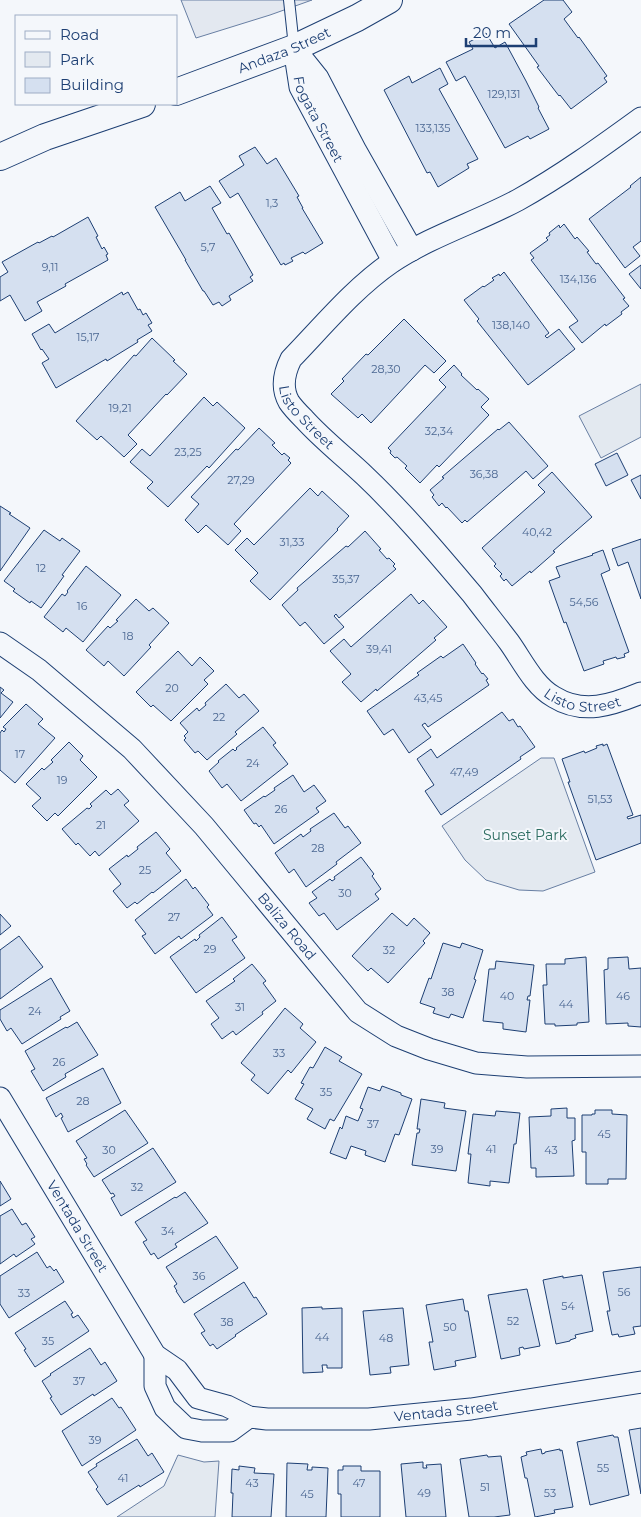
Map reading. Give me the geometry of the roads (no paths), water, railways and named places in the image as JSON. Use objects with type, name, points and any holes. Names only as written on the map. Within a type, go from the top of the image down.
[{"type":"street","name":"Andaza Street","points":[[178,91],[294,48],[358,18],[389,0]]},
{"type":"street","name":"Fogata Street","points":[[294,48],[318,78],[356,151],[412,250]]},
{"type":"street","name":"Fogata Street","points":[[294,48],[300,87],[393,261]]},
{"type":"street","points":[[0,157],[45,138],[139,105]]},
{"type":"street","name":"Listo Street","points":[[641,118],[601,148],[560,175],[516,200],[393,261],[348,299],[291,359],[284,377],[288,401],[313,429],[366,477],[418,532],[480,605],[539,684],[552,697],[578,707],[590,708],[641,693]]},
{"type":"street","name":"Baliza Road","points":[[0,643],[39,670],[138,755],[204,826],[358,1012],[396,1036],[429,1050],[476,1063],[527,1067],[641,1066]]},
{"type":"street","name":"Ventada Street","points":[[0,1098],[155,1355],[177,1370],[198,1398],[227,1406],[249,1417],[267,1419],[360,1419],[471,1409],[641,1382]]},
{"type":"street","points":[[155,1355],[155,1386],[165,1408],[186,1428],[202,1432],[230,1430],[249,1417]]},
{"type":"lane","points":[[289,0],[294,48]]},
{"type":"park label","name":"Sunset Park","points":[[525,835]]}]
